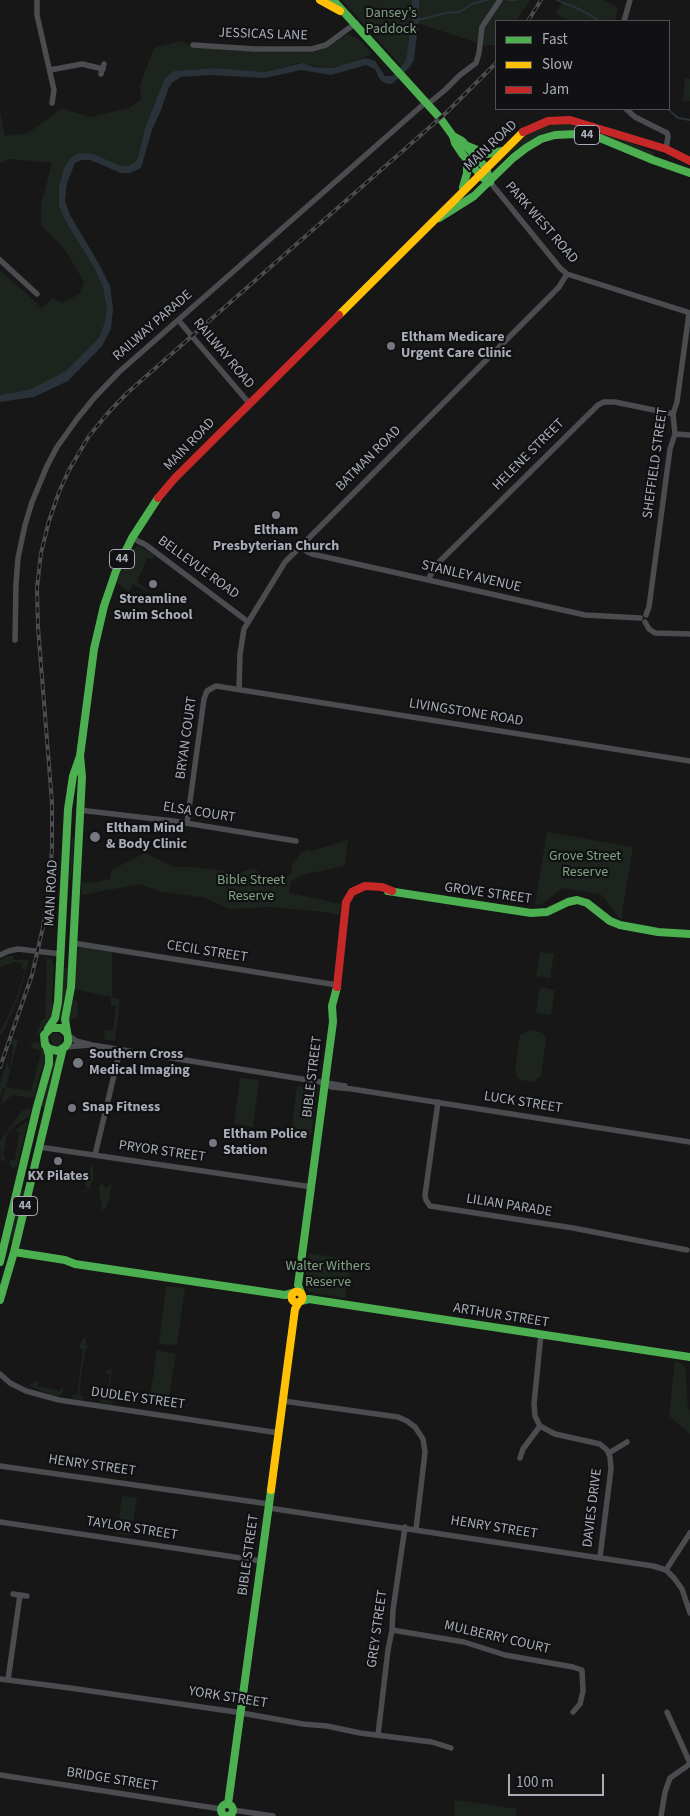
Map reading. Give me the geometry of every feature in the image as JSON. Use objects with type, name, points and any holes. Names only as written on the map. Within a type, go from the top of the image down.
[{"type":"main road","points":[[320,0],[349,16]]},
{"type":"main road","points":[[334,0],[416,90],[453,136],[464,144],[486,168],[490,182]]},
{"type":"main road","name":"MAIN ROAD","points":[[436,220],[442,210],[518,136],[542,122],[560,119],[584,123],[666,149],[690,162]]},
{"type":"main road","name":"MAIN ROAD","points":[[47,1031],[56,1012],[62,942],[68,809],[73,776],[80,756],[88,688],[100,624],[111,584],[132,538],[148,513],[167,488],[249,403],[436,220],[474,196],[526,148],[541,139],[564,134],[577,134],[600,138],[690,173]]},
{"type":"main road","points":[[453,136],[455,143],[467,160],[479,174],[490,182]]},
{"type":"main road","points":[[464,144],[487,154],[495,154],[502,151]]},
{"type":"main road","points":[[662,163],[666,149]]},
{"type":"main road","points":[[460,192],[467,173],[467,160]]},
{"type":"main road","name":"MAIN ROAD","points":[[67,1034],[65,1016],[70,994],[73,943],[82,771],[80,756]]},
{"type":"main road","name":"ELSA COURT","points":[[68,809],[79,810]]},
{"type":"main road","name":"GROVE STREET","points":[[354,894],[361,887],[369,885],[392,891],[531,913],[547,912],[577,900],[587,903],[604,917],[620,925],[658,932],[690,934]]},
{"type":"main road","name":"BIBLE STREET","points":[[227,1811],[333,1022],[338,1006],[337,987],[346,902],[354,894]]},
{"type":"main road","points":[[62,942],[73,943]]},
{"type":"main road","points":[[61,954],[72,954]]},
{"type":"main road","points":[[47,1031],[54,1027],[59,1027],[67,1034]]},
{"type":"main road","name":"44","points":[[1,1259],[49,1064],[49,1055],[44,1037],[47,1031]]},
{"type":"main road","name":"44","points":[[0,1300],[14,1252],[64,1048],[68,1042],[67,1034]]},
{"type":"main road","points":[[46,1045],[55,1051],[64,1048]]},
{"type":"main road","points":[[37,1107],[45,1123]]},
{"type":"main road","points":[[21,1174],[36,1159]]},
{"type":"main road","points":[[1,1259],[14,1252]]},
{"type":"main road","name":"ARTHUR STREET","points":[[14,1252],[65,1260],[71,1263]]},
{"type":"main road","name":"ARTHUR STREET","points":[[11,1262],[21,1258],[61,1264],[71,1263],[690,1357]]},
{"type":"street","points":[[37,0],[37,15],[54,94],[52,103]]},
{"type":"street","name":"RAILWAY PARADE","points":[[15,640],[15,596],[18,558],[25,526],[32,502],[47,466],[57,447],[77,419],[100,391],[136,357],[427,103],[445,90],[458,76],[476,63],[480,53],[482,27],[500,0]]},
{"type":"street","points":[[624,20],[630,0]]},
{"type":"street","name":"JESSICAS LANE","points":[[193,45],[312,50],[326,45],[356,23]]},
{"type":"street","points":[[50,70],[82,64],[103,69]]},
{"type":"street","points":[[627,110],[635,117],[667,133],[666,149]]},
{"type":"street","name":"PARK WEST ROAD","points":[[490,182],[567,274],[690,313]]},
{"type":"street","points":[[0,260],[37,294]]},
{"type":"street","name":"BATMAN ROAD","points":[[239,689],[240,654],[244,628],[285,562],[559,287],[567,274]]},
{"type":"street","name":"SHEFFIELD STREET","points":[[644,619],[649,607],[670,448],[675,434],[673,414],[677,402],[690,313]]},
{"type":"street","name":"RAILWAY ROAD","points":[[179,321],[249,403]]},
{"type":"street","name":"HELENE STREET","points":[[428,580],[435,566],[598,405],[615,402],[673,414]]},
{"type":"street","points":[[675,434],[690,435]]},
{"type":"street","name":"BELLEVUE ROAD","points":[[132,538],[146,545],[248,620]]},
{"type":"street","name":"STANLEY AVENUE","points":[[300,546],[312,554],[585,615],[644,619],[649,629],[655,632],[690,634]]},
{"type":"street","name":"BRYAN COURT","points":[[187,823],[204,696],[207,690],[214,686],[239,689]]},
{"type":"street","name":"LIVINGSTONE ROAD","points":[[239,689],[690,762]]},
{"type":"street","name":"ELSA COURT","points":[[79,810],[187,823],[296,841]]},
{"type":"street","name":"CECIL STREET","points":[[73,943],[337,987]]},
{"type":"street","points":[[0,955],[18,949],[61,954]]},
{"type":"street","name":"LUCK STREET","points":[[67,1034],[76,1041],[92,1045],[326,1083],[331,1087],[690,1142]]},
{"type":"street","name":"LUCK STREET","points":[[64,1048],[92,1045]]},
{"type":"street","points":[[95,1155],[120,1050]]},
{"type":"street","name":"LILIAN PARADE","points":[[438,1102],[425,1195],[430,1206],[573,1228],[687,1250]]},
{"type":"street","name":"PRYOR STREET","points":[[39,1147],[312,1187]]},
{"type":"street","points":[[520,1458],[523,1449],[540,1426],[535,1416],[534,1404],[541,1334]]},
{"type":"street","name":"DUDLEY STREET","points":[[0,1374],[10,1383],[26,1391],[59,1400],[279,1433]]},
{"type":"street","points":[[283,1401],[398,1417],[415,1427],[423,1439],[425,1452],[416,1529]]},
{"type":"street","name":"DAVIES DRIVE","points":[[540,1426],[555,1434],[596,1442],[609,1453],[610,1469],[600,1556]]},
{"type":"street","points":[[609,1453],[626,1442]]},
{"type":"street","name":"HENRY STREET","points":[[0,1466],[600,1556],[666,1570]]},
{"type":"street","name":"TAYLOR STREET","points":[[0,1522],[261,1561]]},
{"type":"street","name":"GREY STREET","points":[[378,1735],[405,1527]]},
{"type":"street","points":[[690,1533],[666,1570],[682,1589],[690,1613]]},
{"type":"street","points":[[8,1680],[24,1595],[13,1594]]},
{"type":"street","name":"MULBERRY COURT","points":[[392,1630],[464,1642],[505,1655],[582,1670],[583,1691],[580,1704],[573,1712]]},
{"type":"street","name":"YORK STREET","points":[[0,1679],[240,1712],[303,1724],[439,1744],[451,1748]]},
{"type":"street","points":[[661,1816],[665,1792],[670,1778],[690,1763],[667,1712]]},
{"type":"street","name":"BRIDGE STREET","points":[[0,1775],[227,1811],[273,1816]]},
{"type":"green space","name":"Dansey’s Paddock","points":[[342,0],[530,0],[517,20],[495,20],[495,45],[484,45],[414,22],[410,59],[403,68]]},
{"type":"green space","points":[[563,0],[604,0],[618,8],[615,20],[567,20],[556,14]]},
{"type":"green space","points":[[348,34],[360,40],[372,54],[342,66],[331,68],[298,63],[265,72],[216,68],[174,71],[164,80],[146,141],[133,171],[95,160],[76,158],[70,166],[61,199],[108,287],[109,322],[97,348],[41,389],[0,399],[0,270],[42,308],[52,298],[62,303],[79,294],[84,282],[66,251],[41,225],[41,204],[52,163],[9,159],[0,163],[0,111],[5,136],[28,133],[62,108],[90,117],[129,108],[141,100],[140,85],[154,48],[181,41],[192,47],[261,52],[317,52]]},
{"type":"green space","points":[[685,78],[690,79],[690,101],[683,101]]},
{"type":"green space","points":[[565,123],[626,141],[653,152],[655,155],[590,132],[526,143],[491,168],[524,136],[547,125]]},
{"type":"green space","points":[[138,546],[154,555],[154,557],[151,559],[147,558],[137,582],[155,595],[133,584],[129,592],[116,582],[132,550]]},
{"type":"green space","name":"Grove Street Reserve","points":[[547,832],[633,847],[621,919],[602,895],[563,888],[540,905],[535,904]]},
{"type":"green space","points":[[72,838],[74,838],[72,871],[71,879],[69,879]]},
{"type":"green space","name":"Bible Street Reserve","points":[[348,840],[345,866],[306,874],[291,881],[289,893],[341,904],[339,915],[271,907],[230,909],[205,898],[158,891],[140,884],[82,895],[82,883],[110,879],[111,870],[145,853],[174,867],[193,867],[236,873],[254,869],[271,879],[291,874],[292,864],[307,849],[311,851]]},
{"type":"green space","points":[[83,947],[112,952],[112,997],[120,1000],[115,1041],[104,1039],[105,1030],[113,1030],[116,1006],[111,1005],[111,997],[74,989],[76,951]]},
{"type":"green space","points":[[540,952],[554,954],[550,978],[536,976]]},
{"type":"green space","points":[[13,956],[14,960],[29,960],[18,999],[1,1037],[0,1032],[17,997],[25,970],[21,968],[22,963],[15,962],[0,967],[0,960]]},
{"type":"green space","points":[[47,957],[52,960],[54,966],[53,1004],[51,1015],[38,1036],[36,1035],[42,1020],[45,1019]]},
{"type":"green space","points":[[64,968],[68,968],[66,995],[60,1022],[58,1021]]},
{"type":"green space","points":[[540,987],[555,990],[551,1015],[536,1013]]},
{"type":"green space","points":[[75,1000],[78,1003],[77,1017],[69,1021],[73,1001]]},
{"type":"green space","points":[[530,1030],[544,1034],[546,1040],[541,1076],[533,1082],[521,1080],[517,1077],[515,1071],[520,1035]]},
{"type":"green space","points":[[58,1033],[61,1034],[61,1044],[54,1045],[51,1044],[50,1037],[51,1034]]},
{"type":"green space","points":[[12,1039],[18,1040],[6,1087],[31,1091],[41,1053],[40,1050],[27,1047],[32,1047],[33,1043],[29,1041],[39,1043],[44,1052],[45,1061],[35,1096],[32,1098],[12,1095],[2,1104],[5,1089],[3,1088],[0,1098],[0,1083],[9,1056],[8,1067],[10,1067],[13,1045],[10,1043]]},
{"type":"green space","points":[[53,1054],[57,1056],[45,1108],[41,1107]]},
{"type":"green space","points":[[240,1078],[259,1080],[253,1127],[234,1124]]},
{"type":"green space","points":[[297,1086],[318,1089],[311,1135],[291,1132]]},
{"type":"green space","points":[[27,1108],[31,1110],[29,1116],[7,1133],[3,1154],[5,1159],[1,1161],[0,1141],[22,1111]]},
{"type":"green space","points":[[28,1121],[17,1166],[13,1168],[10,1165],[10,1160],[15,1160],[19,1132],[14,1131]]},
{"type":"green space","points":[[91,1163],[93,1179],[89,1189],[84,1193],[88,1189],[85,1184],[86,1181],[88,1182]]},
{"type":"green space","points":[[110,1182],[112,1183],[108,1204],[102,1210],[99,1186],[103,1184],[106,1188],[111,1184]]},
{"type":"green space","points":[[21,1190],[25,1190],[13,1243],[9,1242]]},
{"type":"green space","name":"Walter Withers Reserve","points":[[309,1253],[351,1260],[345,1298],[308,1292],[305,1282]]},
{"type":"green space","points":[[166,1286],[185,1288],[177,1345],[159,1344]]},
{"type":"green space","points":[[83,1337],[86,1338],[86,1345],[90,1348],[86,1348],[82,1370],[79,1395],[84,1396],[82,1400],[74,1399],[72,1395],[77,1395],[83,1350],[79,1348]]},
{"type":"green space","points":[[157,1350],[176,1354],[167,1408],[146,1405],[149,1403]]},
{"type":"green space","points":[[675,1360],[685,1366],[688,1409],[690,1410],[690,1434],[669,1416]]},
{"type":"green space","points":[[108,1369],[112,1369],[108,1399],[113,1400],[112,1405],[101,1402],[101,1398],[107,1399],[110,1374],[105,1373]]},
{"type":"green space","points":[[38,1380],[38,1386],[59,1391],[63,1387],[63,1392],[61,1395],[55,1396],[30,1386],[29,1388],[27,1387]]},
{"type":"green space","points":[[122,1496],[137,1498],[131,1536],[117,1533]]},
{"type":"green space","points":[[455,1800],[517,1809],[516,1816],[454,1816]]},
{"type":"shaded area","points":[[412,0],[419,0],[419,19],[414,60],[409,68],[392,84],[383,82],[375,69],[366,65],[331,75],[301,70],[265,78],[211,75],[181,77],[169,87],[152,130],[141,168],[130,173],[121,173],[90,160],[82,160],[75,163],[67,183],[65,201],[70,215],[110,286],[113,309],[111,329],[102,346],[68,381],[34,397],[0,402],[0,395],[29,390],[66,371],[100,336],[105,322],[107,308],[103,287],[94,267],[66,222],[59,206],[59,187],[64,168],[70,159],[77,154],[85,153],[96,155],[120,166],[128,166],[134,163],[138,158],[145,129],[164,80],[174,71],[216,68],[265,72],[302,63],[315,67],[333,68],[365,58],[375,61],[385,76],[392,76],[406,61],[412,19]]},
{"type":"waterway","points":[[418,20],[446,13],[459,12],[472,4],[487,0]]},
{"type":"waterway","points":[[507,0],[517,0]]},
{"type":"waterway","points":[[557,0],[598,20]]},
{"type":"waterway","points":[[669,110],[678,118],[690,120]]},
{"type":"railway","points":[[529,20],[541,0]]},
{"type":"railway","points":[[0,1067],[32,975],[43,927],[49,885],[52,849],[52,803],[38,627],[37,588],[41,553],[49,521],[69,470],[89,436],[127,393],[447,112],[495,64]]},
{"type":"traffic: fast","points":[[333,0],[440,118],[453,136],[463,155],[483,178]]},
{"type":"traffic: fast","points":[[439,218],[474,196],[526,148],[541,139],[555,135],[577,134],[600,138],[690,173]]},
{"type":"traffic: fast","points":[[453,136],[462,141],[486,168],[490,182]]},
{"type":"traffic: fast","points":[[465,145],[487,154],[502,151]]},
{"type":"traffic: fast","points":[[463,187],[467,173],[467,160]]},
{"type":"traffic: fast","points":[[67,1033],[61,1028],[51,1028],[44,1035],[45,1045],[50,1049],[58,1051],[65,1047],[68,1042],[68,1038],[65,1019],[71,987],[82,777],[80,756],[94,649],[104,606],[116,571],[132,538],[158,498]]},
{"type":"traffic: fast","points":[[48,1029],[55,1018],[58,1002],[68,809],[73,776],[80,756]]},
{"type":"traffic: fast","points":[[388,891],[531,913],[547,912],[577,900],[587,903],[610,921],[620,925],[658,932],[690,934]]},
{"type":"traffic: fast","points":[[301,1293],[298,1285],[333,1022],[332,1006],[337,987]]},
{"type":"traffic: fast","points":[[0,1262],[49,1064],[46,1045]]},
{"type":"traffic: fast","points":[[0,1300],[14,1252],[63,1048]]},
{"type":"traffic: fast","points":[[14,1252],[65,1260],[75,1264],[285,1295],[293,1293]]},
{"type":"traffic: fast","points":[[301,1301],[309,1299],[690,1357]]},
{"type":"traffic: fast","points":[[228,1804],[271,1490]]},
{"type":"traffic: fast","points":[[227,1804],[233,1810],[227,1816],[221,1810],[227,1804]]},
{"type":"traffic: slow","points":[[320,0],[340,11]]},
{"type":"traffic: slow","points":[[339,315],[523,132]]},
{"type":"traffic: slow","points":[[297,1291],[303,1297],[297,1303],[291,1297],[297,1291]]},
{"type":"traffic: slow","points":[[271,1490],[295,1309],[299,1302]]},
{"type":"traffic: jam","points":[[523,132],[548,121],[570,120],[666,149],[690,161]]},
{"type":"traffic: jam","points":[[158,498],[175,478],[339,315]]},
{"type":"traffic: jam","points":[[337,987],[346,902],[352,892],[365,886],[382,887],[392,891]]},
{"type":"place","name":"Eltham Medicare Urgent Care Clinic","points":[[391,346]]},
{"type":"place","name":"Eltham Presbyterian Church","points":[[276,515]]},
{"type":"place","name":"Streamline Swim School","points":[[153,584]]},
{"type":"place","name":"Eltham Mind & Body Clinic","points":[[95,837]]},
{"type":"place","name":"Southern Cross Medical Imaging","points":[[78,1063]]},
{"type":"place","name":"Snap Fitness","points":[[72,1108]]},
{"type":"place","name":"Eltham Police Station","points":[[213,1143]]},
{"type":"place","name":"KX Pilates","points":[[58,1161]]}]
